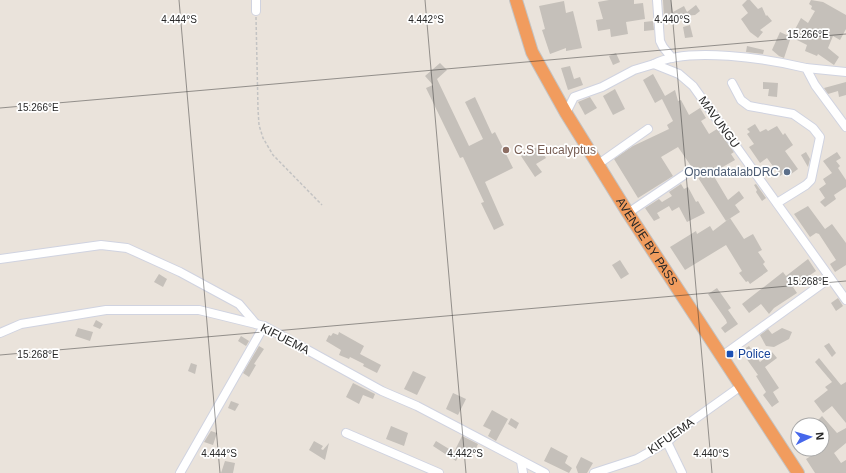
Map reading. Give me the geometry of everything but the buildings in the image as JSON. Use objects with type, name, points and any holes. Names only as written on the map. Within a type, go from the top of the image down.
[{"type":"highway","name":"AVENUE BY PASS","points":[[516,0],[532,52],[597,165],[798,473]]},
{"type":"street","points":[[256,0],[256,11]]},
{"type":"street","points":[[657,0],[660,41],[672,58]]},
{"type":"street","points":[[566,113],[574,97],[602,87],[634,70],[672,58],[705,54],[846,72]]},
{"type":"street","name":"MAVUNGU","points":[[654,64],[678,74],[693,86],[846,300]]},
{"type":"street","points":[[806,68],[815,85],[846,127]]},
{"type":"street","points":[[732,83],[741,100],[749,106],[793,114],[813,128],[820,137],[819,150],[811,180],[806,185],[777,203]]},
{"type":"street","points":[[597,165],[648,129]]},
{"type":"street","points":[[628,213],[690,171]]},
{"type":"street","points":[[0,259],[101,245],[127,248],[180,272],[238,304],[260,325],[241,364],[180,473]]},
{"type":"street","points":[[722,356],[830,278]]},
{"type":"street","name":"KIFUEMA","points":[[0,333],[21,324],[106,310],[199,310],[260,325],[382,390],[417,406],[545,473]]},
{"type":"street","name":"KIFUEMA","points":[[594,473],[609,470],[637,459],[667,442],[684,426],[741,386]]},
{"type":"street","points":[[346,433],[439,473]]},
{"type":"street","points":[[667,442],[682,473]]},
{"type":"street","points":[[521,461],[523,473]]},
{"type":"path","points":[[256,11],[258,109],[259,125],[263,138],[273,155],[322,205]]},
{"type":"place","name":"C.S Eucalyptus","points":[[506,150]]},
{"type":"place","name":"OpendatalabDRC","points":[[787,172]]},
{"type":"place","name":"Police","points":[[730,354]]}]
